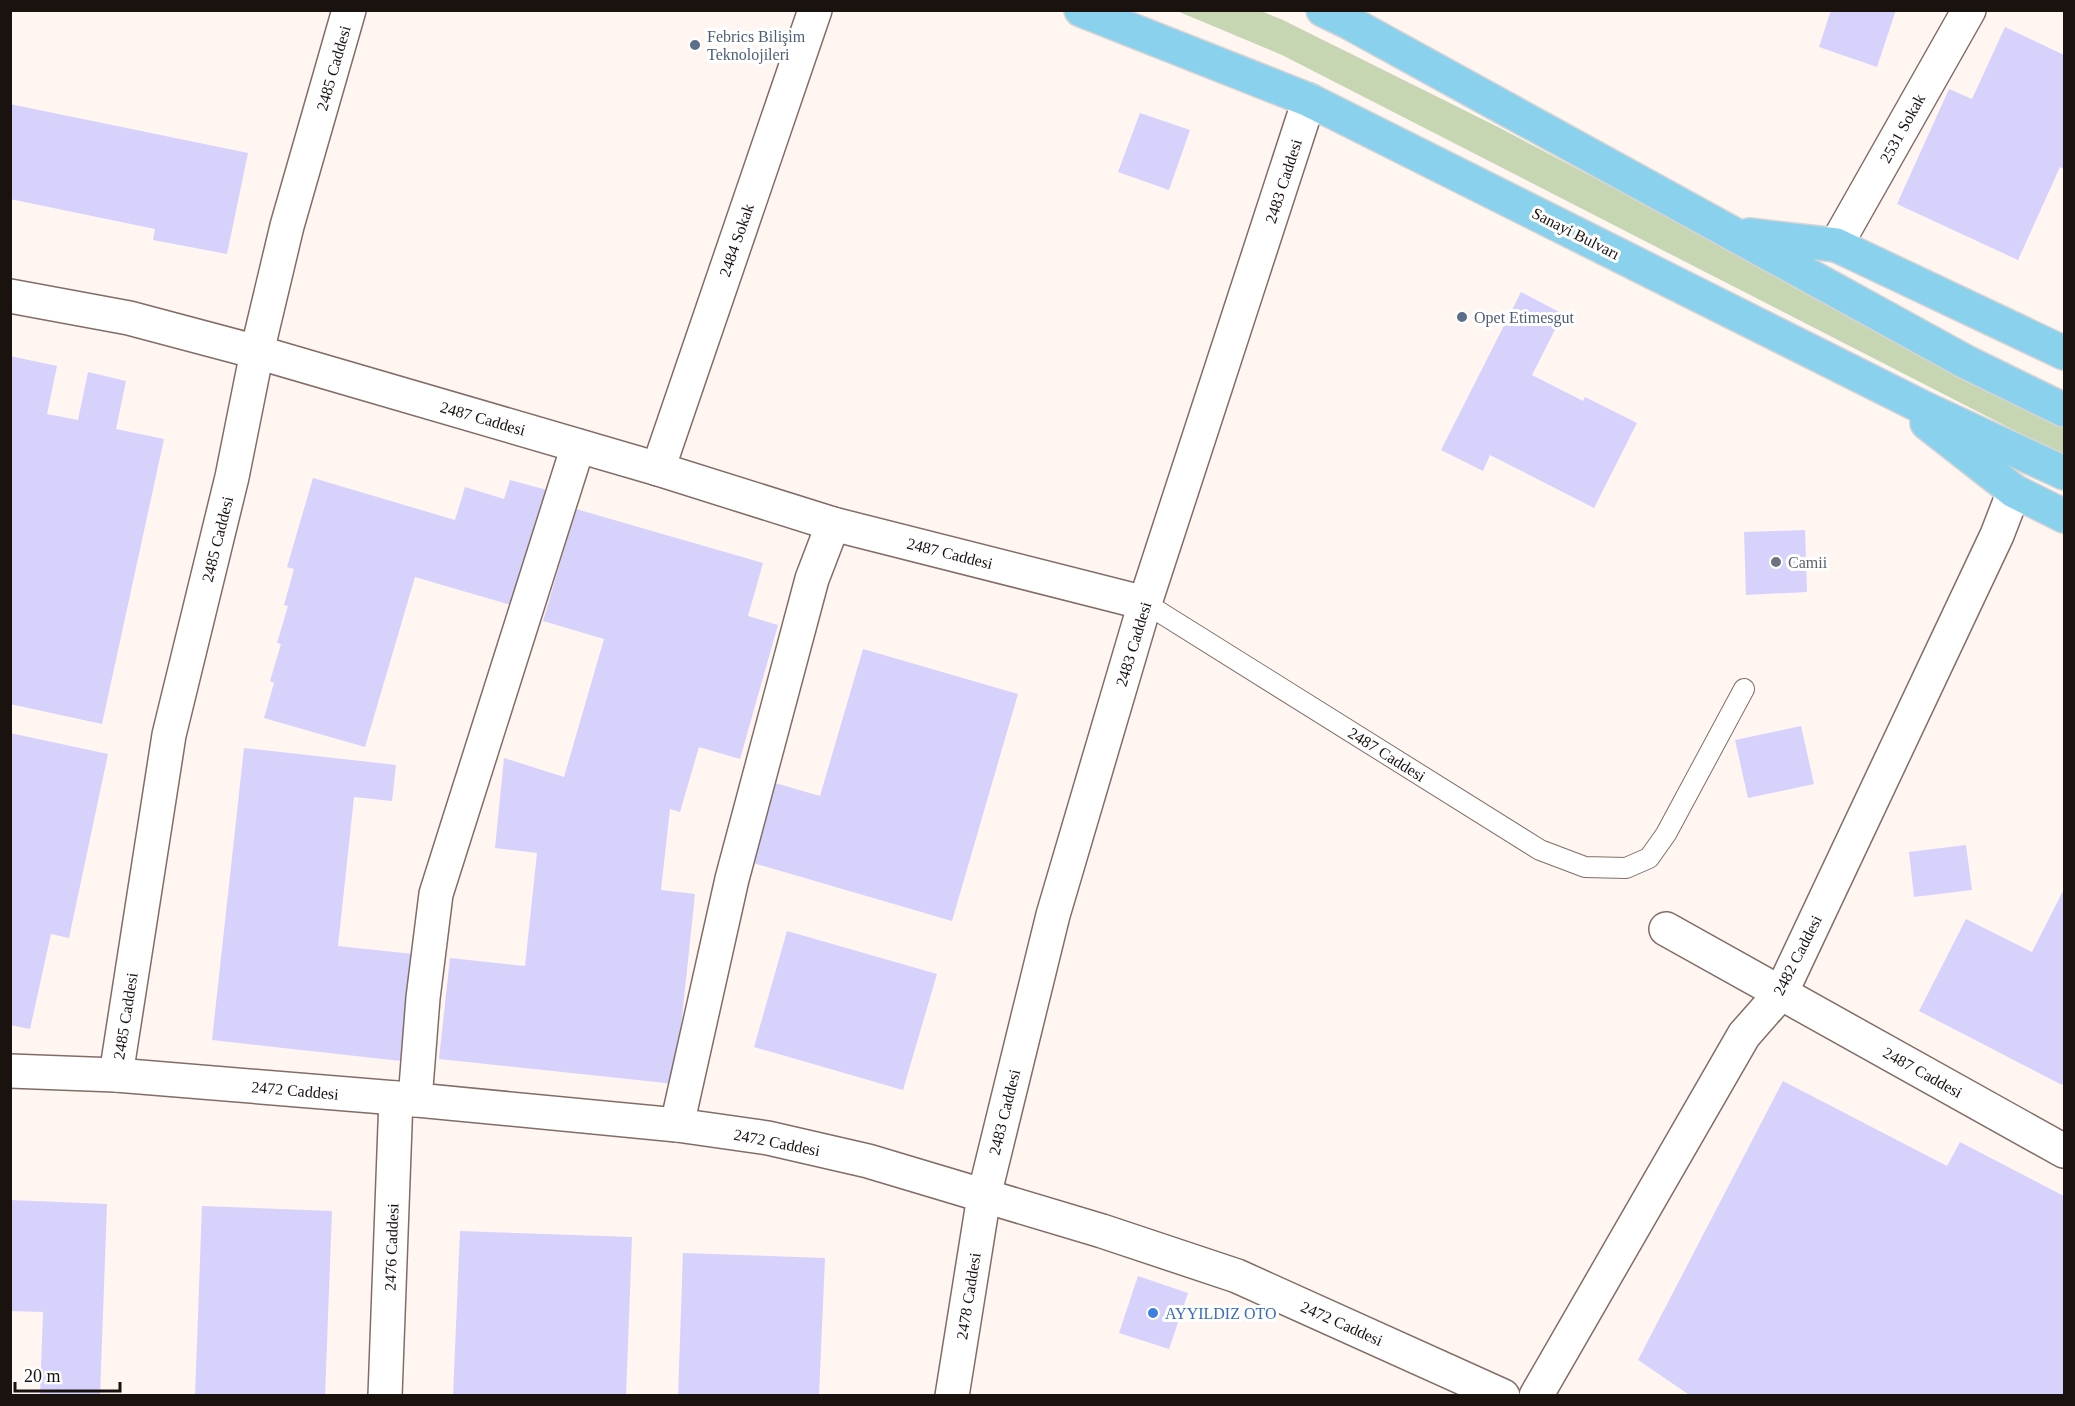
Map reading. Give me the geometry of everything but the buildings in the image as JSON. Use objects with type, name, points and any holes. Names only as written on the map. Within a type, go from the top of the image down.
[{"type":"main road","name":"Sanayi Bulvarı","points":[[1081,10],[1309,100],[1926,409],[2064,472]]},
{"type":"main road","points":[[1323,10],[1735,233],[1956,356],[2064,410]]},
{"type":"main road","points":[[1735,233],[1836,245],[2064,353]]},
{"type":"main road","points":[[1884,388],[2014,491],[2064,516]]},
{"type":"street","name":"2485 Caddesi","points":[[116,1075],[169,735],[178,693],[232,477],[257,352],[287,226],[349,10]]},
{"type":"street","name":"2484 Sokak","points":[[658,470],[815,10]]},
{"type":"street","name":"2531 Sokak","points":[[1836,245],[1968,10]]},
{"type":"street","name":"2483 Caddesi","points":[[984,1196],[1053,915],[1145,603],[1309,100]]},
{"type":"street","name":"2487 Caddesi","points":[[10,296],[129,318],[257,352],[833,524],[1145,603]]},
{"type":"street","name":"2476 Caddesi","points":[[385,1395],[406,1099],[423,998],[436,894],[578,446]]},
{"type":"street","name":"2482 Caddesi","points":[[1536,1395],[1744,1035],[1781,993],[1997,535],[2014,491]]},
{"type":"street","points":[[677,1125],[732,879],[812,579],[833,524]]},
{"type":"street","name":"2487 Caddesi","points":[[1666,928],[2064,1151]]},
{"type":"street","name":"2472 Caddesi","points":[[10,1071],[116,1075],[406,1099],[677,1125],[790,1143],[868,1161],[1102,1231],[1237,1276],[1503,1395]]},
{"type":"street","name":"2478 Caddesi","points":[[952,1395],[984,1196]]},
{"type":"lane","name":"2487 Caddesi","points":[[1145,603],[1540,850],[1585,867],[1626,868],[1649,858],[1666,834],[1744,689]]},
{"type":"green space","points":[[1177,11],[1261,11],[1498,127],[1770,270],[2064,419],[2064,456],[1282,55]]},
{"type":"place","name":"Febrics Bilişim Teknolojileri","points":[[695,45]]},
{"type":"place","name":"Opet Etimesgut","points":[[1462,317]]},
{"type":"place","name":"Camii","points":[[1776,562]]},
{"type":"place","name":"AYYILDIZ OTO","points":[[1153,1313]]}]
